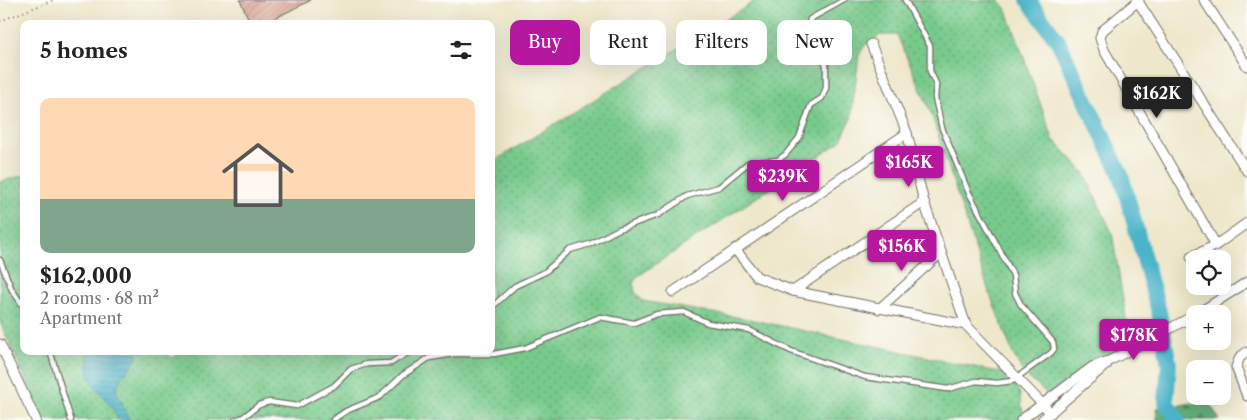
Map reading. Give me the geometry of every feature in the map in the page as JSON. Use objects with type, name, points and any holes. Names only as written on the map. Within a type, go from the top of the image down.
[{"type":"street","points":[[1216,245],[1104,50],[1100,38],[1102,31],[1138,0],[1247,171]]},
{"type":"street","points":[[1204,0],[1247,66]]},
{"type":"street","points":[[872,44],[907,133],[924,202],[966,325],[1051,413]]},
{"type":"street","points":[[673,292],[907,133]]},
{"type":"street","points":[[793,291],[924,202]]},
{"type":"street","points":[[1206,250],[1216,245],[1247,223]]},
{"type":"street","points":[[735,249],[757,277],[793,291],[879,310],[966,325]]},
{"type":"street","points":[[879,310],[941,253]]},
{"type":"street","points":[[1211,305],[1247,282]]},
{"type":"street","points":[[1021,420],[1092,368],[1111,360],[1186,320]]},
{"type":"street","points":[[0,345],[36,420]]},
{"type":"street","points":[[1247,352],[1240,357],[1236,366],[1247,396]]},
{"type":"street","points":[[1042,420],[1111,360]]},
{"type":"lane","points":[[495,304],[515,286],[545,272],[570,250],[590,244],[619,229],[658,216],[687,196],[718,187],[748,163],[778,160],[786,154],[799,138],[812,105],[822,98],[826,88],[826,65],[820,52],[807,35],[808,22],[810,19],[844,0]]},
{"type":"lane","points":[[495,354],[525,348],[600,317],[634,323],[657,314],[678,312],[708,323],[749,330],[791,351],[865,377],[948,389],[968,382],[1004,383],[1017,379],[1051,353],[1054,349],[1054,342],[1021,305],[1012,275],[968,191],[942,128],[936,98],[936,84],[930,71],[930,46],[905,0]]},
{"type":"lane","points":[[0,260],[12,290],[20,302]]},
{"type":"lane","points":[[51,355],[71,420]]},
{"type":"lane","points":[[234,420],[242,418],[259,405],[269,402],[297,406],[334,386],[351,369],[367,364],[391,363],[404,355]]},
{"type":"lane","points":[[332,420],[346,410],[380,397],[403,375],[429,358],[448,355]]},
{"type":"path","points":[[0,21],[54,0]]},
{"type":"green space","points":[[757,0],[999,0],[1006,8],[1053,139],[1084,172],[1112,233],[1130,341],[1051,397],[1024,374],[1013,354],[989,292],[931,113],[897,35],[880,35],[865,45],[859,55],[851,119],[840,142],[638,276],[633,283],[635,292],[643,301],[753,320],[1003,373],[1019,391],[1024,418],[1020,420],[44,420],[0,322],[0,182],[20,176],[20,355],[169,355],[172,358],[177,355],[495,355],[495,161],[651,65],[666,65],[666,56],[676,50],[676,65],[767,65],[767,20],[724,20]]},
{"type":"green space","points":[[1186,404],[1211,405],[1220,420],[1157,420],[1156,408]]},
{"type":"water","points":[[87,355],[137,355],[116,390],[129,420],[118,420],[113,409],[94,385],[89,373]]},
{"type":"building","points":[[240,0],[311,0],[271,20],[249,20]]},
{"type":"waterway","points":[[1028,0],[1058,41],[1121,175],[1159,312],[1169,364],[1166,402],[1177,420]]}]
